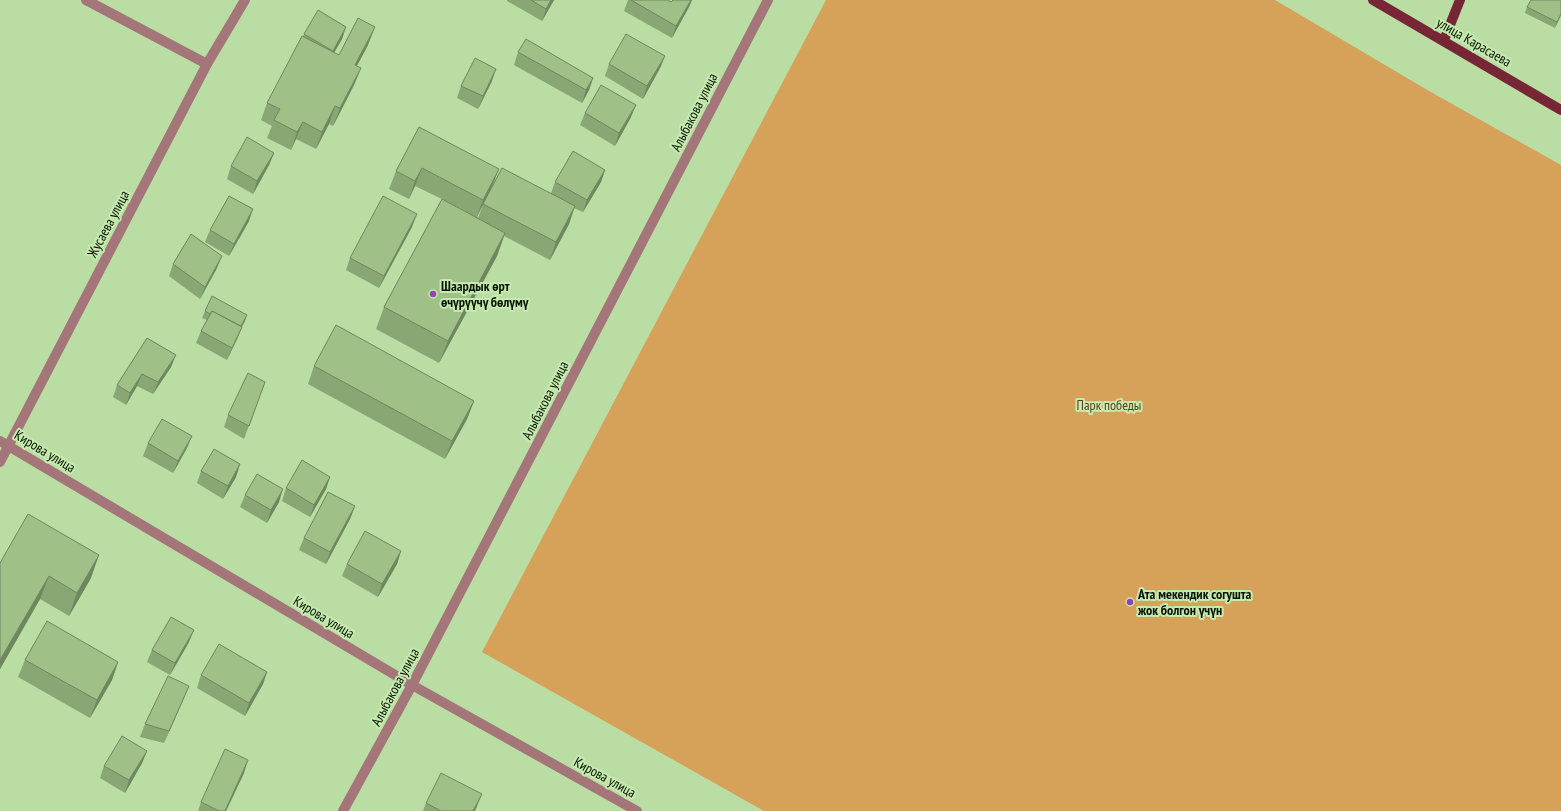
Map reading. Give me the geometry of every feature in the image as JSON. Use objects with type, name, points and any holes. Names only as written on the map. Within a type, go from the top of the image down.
[{"type":"main road","name":"улица Карасаева","points":[[1373,0],[1444,40],[1561,110]]},
{"type":"main road","points":[[1444,40],[1460,0]]},
{"type":"street","points":[[86,0],[207,64]]},
{"type":"street","name":"Жусаева улица","points":[[0,462],[4,443],[207,64],[245,0]]},
{"type":"street","name":"Алыбакова улица","points":[[343,811],[412,686],[768,0]]},
{"type":"street","name":"Кирова улица","points":[[4,443],[412,686],[637,811]]},
{"type":"green space","name":"Парк победы","points":[[826,0],[1275,0],[1429,91],[1561,165],[1561,811],[764,811],[482,652]]},
{"type":"building","points":[[531,0],[551,0],[546,9]]},
{"type":"building","points":[[631,0],[668,0],[671,2],[673,0],[691,0],[676,26]]},
{"type":"building","points":[[1531,0],[1561,0],[1561,14],[1557,22],[1527,7]]},
{"type":"building","points":[[318,10],[346,27],[333,51],[304,34]]},
{"type":"building","points":[[358,18],[375,27],[355,65],[361,68],[340,108],[335,106],[322,132],[303,122],[297,132],[274,120],[280,109],[267,103],[302,36],[339,55]]},
{"type":"building","points":[[626,34],[665,56],[647,86],[609,64]]},
{"type":"building","points":[[526,39],[593,78],[586,90],[518,52]]},
{"type":"building","points":[[475,58],[496,69],[483,96],[461,86]]},
{"type":"building","points":[[601,85],[636,105],[619,133],[585,113]]},
{"type":"building","points":[[419,127],[499,169],[483,200],[422,168],[415,181],[396,171]]},
{"type":"building","points":[[247,137],[274,153],[257,181],[231,166]]},
{"type":"building","points":[[573,151],[605,170],[587,200],[555,182]]},
{"type":"building","points":[[502,168],[575,206],[556,242],[483,204]]},
{"type":"building","points":[[229,196],[253,209],[234,244],[210,230]]},
{"type":"building","points":[[383,196],[417,214],[384,276],[350,258]]},
{"type":"building","points":[[442,199],[505,233],[448,341],[384,307]]},
{"type":"building","points":[[191,234],[222,256],[205,287],[173,264]]},
{"type":"building","points":[[212,296],[247,315],[241,326],[212,311],[210,314],[205,311]]},
{"type":"building","points":[[212,311],[242,327],[232,348],[201,331]]},
{"type":"building","points":[[336,325],[474,401],[452,441],[314,366]]},
{"type":"building","points":[[147,338],[176,355],[158,382],[142,374],[130,393],[117,385]]},
{"type":"building","points":[[248,373],[265,382],[249,426],[228,415]]},
{"type":"building","points":[[162,419],[192,436],[178,461],[148,443]]},
{"type":"building","points":[[214,449],[240,464],[228,486],[201,471]]},
{"type":"building","points":[[302,460],[330,477],[314,505],[286,488]]},
{"type":"building","points":[[257,474],[283,489],[271,510],[245,495]]},
{"type":"building","points":[[328,492],[355,506],[330,552],[304,538]]},
{"type":"building","points":[[28,514],[99,555],[77,593],[49,576],[0,660],[0,563]]},
{"type":"building","points":[[365,531],[401,551],[382,584],[347,564]]},
{"type":"building","points":[[171,617],[194,630],[175,663],[152,650]]},
{"type":"building","points":[[47,621],[118,662],[97,700],[25,660]]},
{"type":"building","points":[[219,644],[267,672],[249,703],[201,675]]},
{"type":"building","points":[[168,676],[189,686],[169,731],[145,724]]},
{"type":"building","points":[[122,736],[147,751],[129,780],[104,766]]},
{"type":"building","points":[[225,749],[248,760],[225,811],[219,811],[201,802]]},
{"type":"building","points":[[441,773],[482,794],[473,811],[441,811],[426,803]]},
{"type":"place","name":"Шаардык өрт өчүрүүчү бөлүмү","points":[[433,294]]},
{"type":"place","name":"Ата мекендик согушта жок болгон үчүн","points":[[1130,602]]}]
